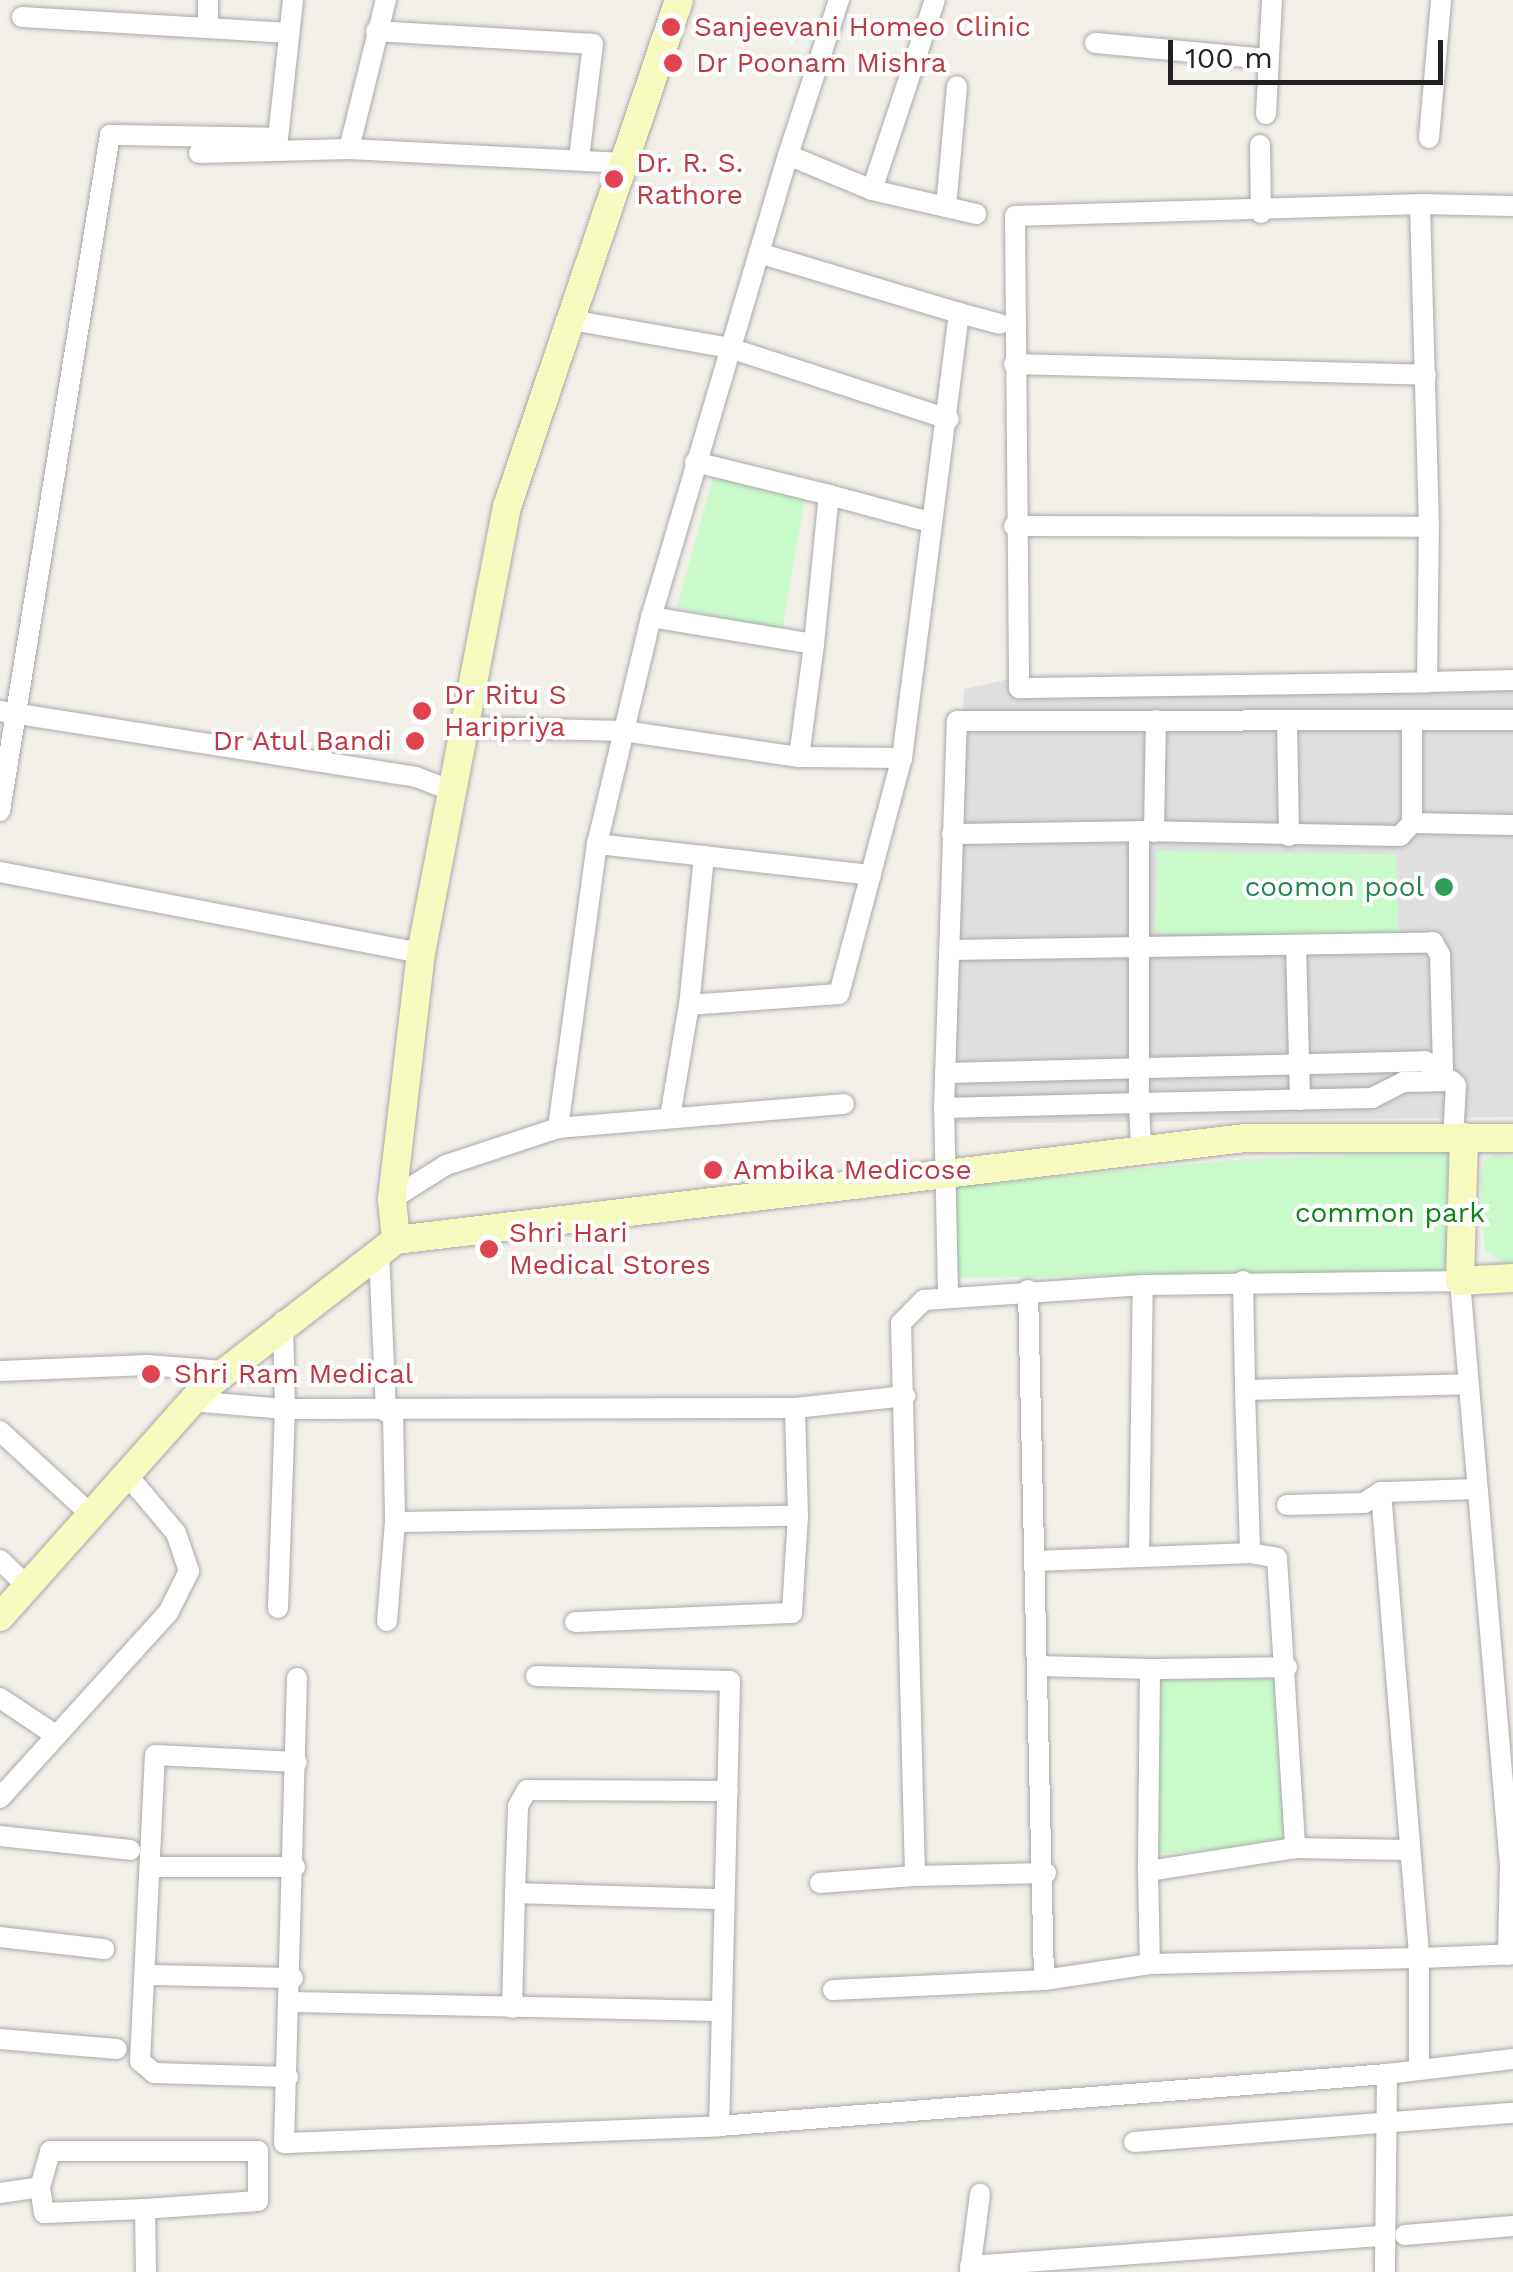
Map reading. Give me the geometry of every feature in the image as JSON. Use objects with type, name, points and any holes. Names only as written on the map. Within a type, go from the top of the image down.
[{"type":"street","points":[[208,0],[208,23]]},
{"type":"street","points":[[0,811],[7,713],[110,135],[278,138],[293,0]]},
{"type":"street","points":[[350,149],[386,0]]},
{"type":"street","points":[[387,1621],[395,1522],[388,1246],[420,953],[448,789],[507,507],[678,0]]},
{"type":"street","points":[[558,1128],[597,844],[652,616],[788,154],[838,0]]},
{"type":"street","points":[[872,190],[935,0]]},
{"type":"street","points":[[1266,114],[1272,0]]},
{"type":"street","points":[[1429,138],[1441,0]]},
{"type":"street","points":[[22,17],[208,23],[290,32]]},
{"type":"street","points":[[376,31],[592,44],[579,158]]},
{"type":"street","points":[[1095,43],[1268,58]]},
{"type":"street","points":[[946,208],[957,87]]},
{"type":"street","points":[[1260,145],[1261,212]]},
{"type":"street","points":[[199,153],[350,149],[624,163]]},
{"type":"street","points":[[788,154],[872,190],[976,214]]},
{"type":"street","points":[[1420,204],[1429,527],[1427,682]]},
{"type":"street","points":[[1513,206],[1420,204],[1261,212],[1015,216],[1014,364],[1019,688],[1513,680]]},
{"type":"street","points":[[759,253],[1000,324]]},
{"type":"street","points":[[689,1005],[839,994],[902,758],[930,522],[949,420],[959,313]]},
{"type":"street","points":[[572,320],[730,348],[949,420]]},
{"type":"street","points":[[1014,364],[1426,375]]},
{"type":"street","points":[[695,462],[930,522]]},
{"type":"street","points":[[799,757],[828,495]]},
{"type":"street","points":[[1014,526],[1429,527]]},
{"type":"street","points":[[652,616],[814,644]]},
{"type":"street","points":[[7,713],[416,777],[448,789]]},
{"type":"street","points":[[1141,1148],[1139,951],[1156,720]]},
{"type":"street","points":[[1287,720],[1290,836]]},
{"type":"street","points":[[952,834],[1400,836],[1412,822],[1412,720]]},
{"type":"street","points":[[948,1293],[941,1170],[957,721],[1513,720]]},
{"type":"street","points":[[461,728],[624,731],[799,757],[902,758]]},
{"type":"street","points":[[1412,822],[1513,825]]},
{"type":"street","points":[[597,844],[870,875]]},
{"type":"street","points":[[670,1117],[689,1005],[704,856]]},
{"type":"street","points":[[0,872],[420,953]]},
{"type":"street","points":[[834,1990],[1044,1980],[1150,1964],[1511,1954],[1505,1770],[1473,1489],[1466,1384],[1460,1281],[1460,1102],[1448,1076],[1440,955],[1433,942],[1139,951],[949,950]]},
{"type":"street","points":[[1296,945],[1300,1100]]},
{"type":"street","points":[[945,1073],[1138,1072],[1425,1061],[1448,1076]]},
{"type":"street","points":[[944,1108],[1372,1098],[1403,1082],[1448,1076]]},
{"type":"street","points":[[392,1199],[446,1165],[558,1128],[844,1104]]},
{"type":"street","points":[[0,1617],[94,1517],[191,1402],[284,1321],[388,1246],[941,1170],[1245,1138],[1513,1138]]},
{"type":"street","points":[[915,1876],[901,1322],[924,1300],[948,1293],[1243,1282],[1513,1278]]},
{"type":"street","points":[[1243,1282],[1250,1553]]},
{"type":"street","points":[[1139,1557],[1143,1285]]},
{"type":"street","points":[[1028,1290],[1046,1873],[1044,1980]]},
{"type":"street","points":[[278,1608],[284,1321]]},
{"type":"street","points":[[0,1371],[147,1365],[223,1372]]},
{"type":"street","points":[[1245,1390],[1466,1384]]},
{"type":"street","points":[[191,1402],[390,1412],[795,1408],[905,1396]]},
{"type":"street","points":[[575,1622],[792,1613],[798,1516],[795,1408]]},
{"type":"street","points":[[0,1431],[94,1517]]},
{"type":"street","points":[[0,1798],[54,1734],[168,1613],[189,1572],[176,1533],[128,1476]]},
{"type":"street","points":[[1287,1504],[1364,1503],[1381,1492],[1473,1489]]},
{"type":"street","points":[[1381,1492],[1419,1958],[1419,2068]]},
{"type":"street","points":[[395,1522],[798,1516]]},
{"type":"street","points":[[1036,1560],[1250,1553],[1277,1558],[1287,1667],[1295,1848]]},
{"type":"street","points":[[0,1560],[28,1588]]},
{"type":"street","points":[[1039,1666],[1287,1667]]},
{"type":"street","points":[[1150,1669],[1150,1964]]},
{"type":"street","points":[[536,1676],[730,1681],[722,1899],[720,2126]]},
{"type":"street","points":[[296,1678],[293,1978],[284,2143],[720,2126],[1387,2074],[1513,2059]]},
{"type":"street","points":[[0,1698],[54,1734]]},
{"type":"street","points":[[288,2077],[144,2072],[155,1755],[297,1762]]},
{"type":"street","points":[[512,2008],[518,1806],[527,1790],[728,1790]]},
{"type":"street","points":[[0,1836],[130,1850]]},
{"type":"street","points":[[1148,1871],[1295,1848],[1410,1850]]},
{"type":"street","points":[[154,1867],[294,1867]]},
{"type":"street","points":[[820,1882],[1046,1873]]},
{"type":"street","points":[[516,1893],[722,1899]]},
{"type":"street","points":[[0,1937],[104,1949]]},
{"type":"street","points":[[148,1975],[293,1978]]},
{"type":"street","points":[[292,2002],[720,2011]]},
{"type":"street","points":[[0,2039],[117,2049]]},
{"type":"street","points":[[1385,2272],[1394,2236],[1386,2128],[1387,2074]]},
{"type":"street","points":[[1134,2142],[1386,2128],[1513,2113]]},
{"type":"street","points":[[50,2151],[258,2151],[258,2201],[145,2209],[44,2213],[40,2188],[50,2151]]},
{"type":"street","points":[[0,2193],[40,2188]]},
{"type":"street","points":[[980,2194],[970,2269],[1513,2226]]},
{"type":"street","points":[[145,2209],[146,2272]]},
{"type":"shaded area","points":[[1019,677],[1513,677],[1513,1117],[947,1124],[964,689]]},
{"type":"green space","points":[[716,467],[806,492],[782,632],[677,607]]},
{"type":"green space","points":[[1157,851],[1396,854],[1399,935],[1155,933]]},
{"type":"green space","name":"common park","points":[[1446,1151],[1456,1165],[1454,1258],[1442,1271],[957,1278],[948,1187],[1234,1160]]},
{"type":"green space","name":"common park","points":[[1495,1155],[1513,1156],[1513,1268],[1485,1251],[1480,1176],[1484,1161]]},
{"type":"green space","points":[[1279,1677],[1286,1843],[1157,1854],[1156,1680]]},
{"type":"place","name":"Sanjeevani Homeo Clinic","points":[[671,27]]},
{"type":"place","name":"Dr Poonam Mishra","points":[[673,63]]},
{"type":"place","name":"Dr. R. S. Rathore","points":[[614,179]]},
{"type":"place","name":"Dr Ritu S Haripriya","points":[[422,711]]},
{"type":"place","name":"Dr Atul Bandi","points":[[415,741]]},
{"type":"place","name":"coomon pool","points":[[1444,887]]},
{"type":"place","name":"Ambika Medicose","points":[[713,1170]]},
{"type":"place","name":"Shri Hari Medical Stores","points":[[489,1249]]},
{"type":"place","name":"Shri Ram Medical","points":[[151,1374]]}]
